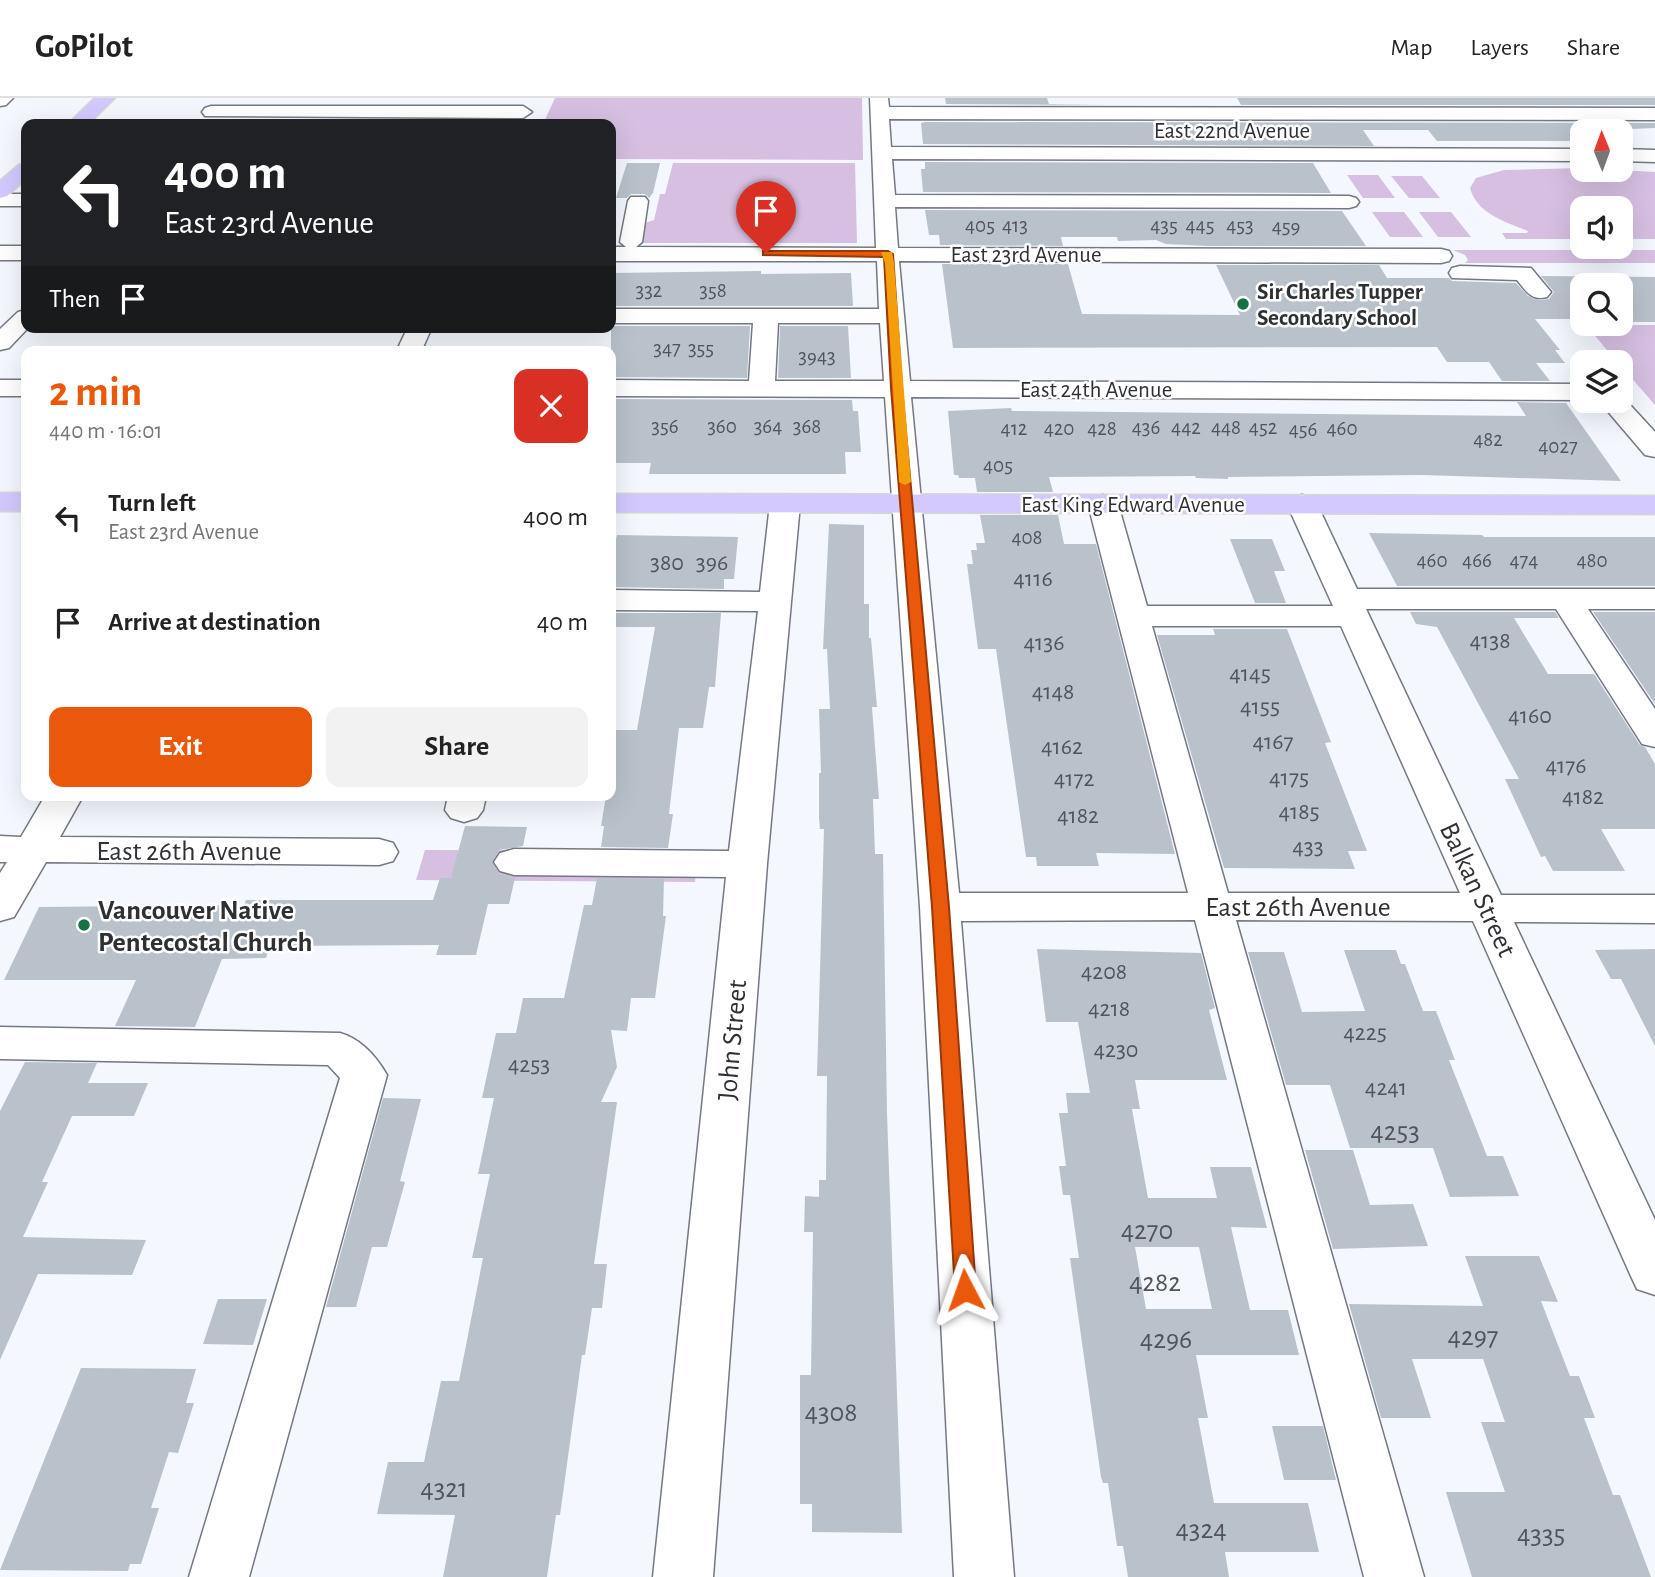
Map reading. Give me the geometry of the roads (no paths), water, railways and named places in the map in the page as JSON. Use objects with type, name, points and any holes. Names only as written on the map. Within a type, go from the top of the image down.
[{"type":"main road","points":[[83,119],[106,98]]},
{"type":"main road","points":[[0,192],[15,173]]},
{"type":"main road","points":[[0,502],[21,502]]},
{"type":"main road","name":"East King Edward Avenue","points":[[616,503],[1655,505]]},
{"type":"street","points":[[0,101],[5,98]]},
{"type":"street","points":[[1371,98],[1415,155]]},
{"type":"street","points":[[984,1577],[940,907],[891,316],[880,106],[988,113],[1655,114]]},
{"type":"street","points":[[211,111],[523,111]]},
{"type":"street","points":[[988,113],[997,153]]},
{"type":"street","points":[[1274,113],[1321,166],[1362,220]]},
{"type":"street","name":"East 22nd Avenue","points":[[883,153],[997,153],[1321,166],[1415,155],[1570,155]]},
{"type":"street","points":[[1633,155],[1655,156]]},
{"type":"street","points":[[0,200],[21,200]]},
{"type":"street","points":[[631,242],[638,201]]},
{"type":"street","points":[[885,201],[1349,202]]},
{"type":"street","name":"East 23rd Avenue","points":[[616,254],[888,254],[1382,247],[1441,256]]},
{"type":"street","points":[[0,253],[21,253]]},
{"type":"street","points":[[1460,274],[1523,274],[1539,292]]},
{"type":"street","points":[[616,316],[891,316]]},
{"type":"street","points":[[762,388],[766,316]]},
{"type":"street","points":[[0,343],[21,322]]},
{"type":"street","points":[[0,388],[21,388]]},
{"type":"street","name":"East 24th Avenue","points":[[616,388],[1570,392]]},
{"type":"street","points":[[1623,413],[1655,449]]},
{"type":"street","name":"John Street","points":[[683,1577],[747,864],[785,504]]},
{"type":"street","points":[[1103,504],[1394,1577]]},
{"type":"street","name":"Balkan Street","points":[[1301,504],[1655,1274]]},
{"type":"street","points":[[1135,616],[1566,599],[1655,599]]},
{"type":"street","points":[[1566,599],[1655,736]]},
{"type":"street","points":[[616,600],[776,602]]},
{"type":"street","points":[[0,907],[17,849],[60,801]]},
{"type":"street","name":"East 26th Avenue","points":[[17,849],[379,852]]},
{"type":"street","points":[[514,862],[747,864]]},
{"type":"street","name":"East 26th Avenue","points":[[940,907],[1655,909]]},
{"type":"street","points":[[0,1043],[340,1049],[364,1075],[219,1577]]},
{"type":"place","name":"Sir Charles Tupper Secondary School","points":[[1243,304]]},
{"type":"place","name":"Vancouver Native Pentecostal Church","points":[[84,925]]}]
